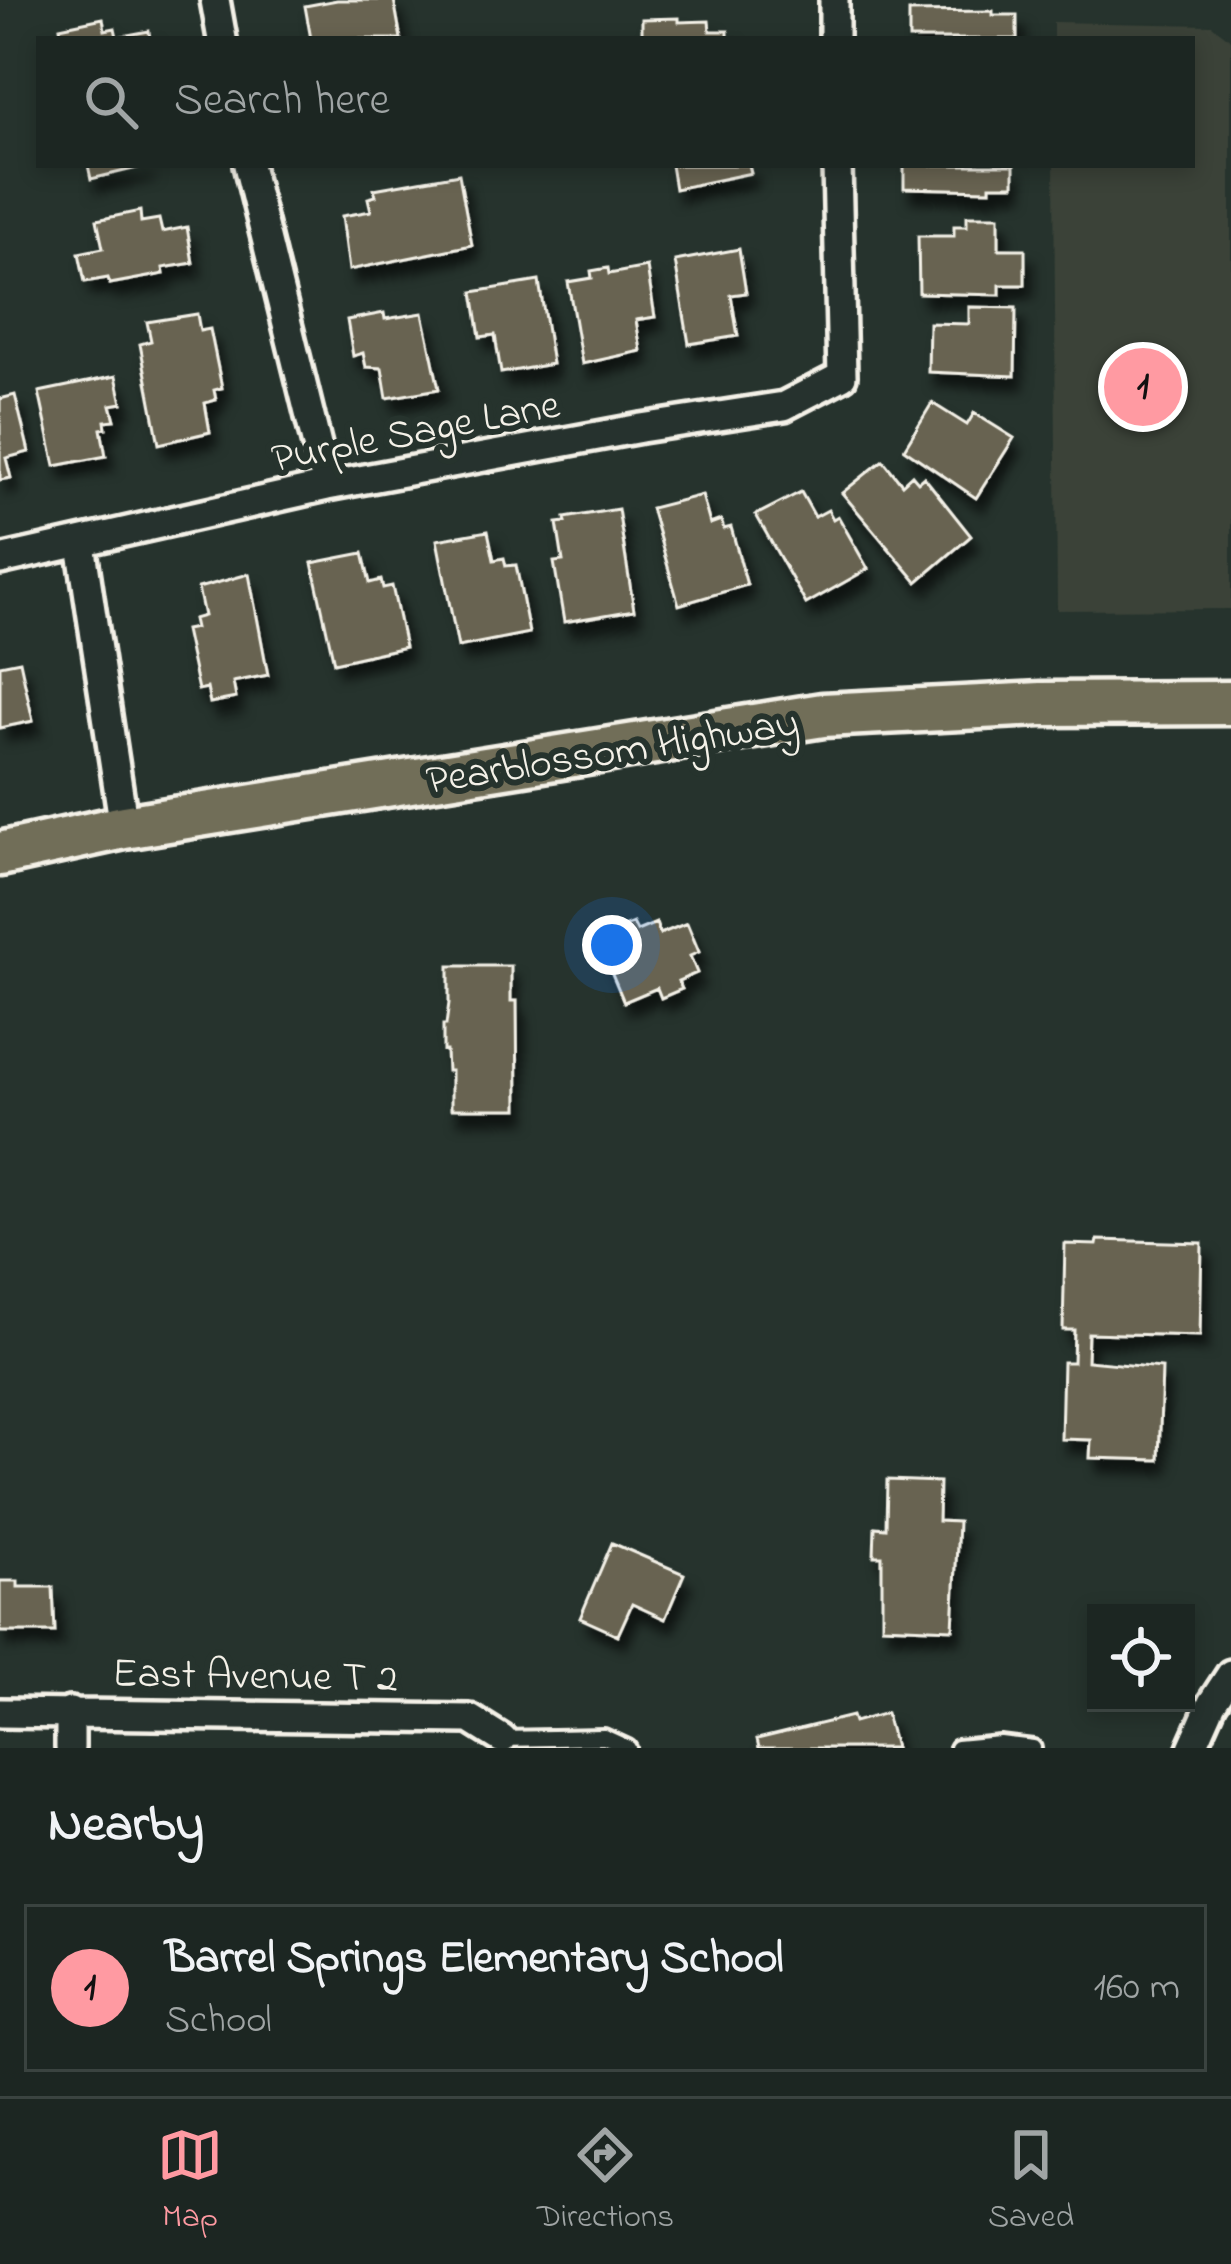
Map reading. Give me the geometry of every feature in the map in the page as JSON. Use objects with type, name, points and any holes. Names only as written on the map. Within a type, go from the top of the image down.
[{"type":"main road","name":"Pearblossom Highway","points":[[0,854],[124,827],[823,716],[1042,704],[1231,703]]},
{"type":"street","points":[[215,0],[221,36]]},
{"type":"street","points":[[833,0],[834,36]]},
{"type":"street","points":[[249,168],[327,486]]},
{"type":"street","name":"Purple Sage Lane","points":[[0,560],[327,486],[784,406],[842,376],[837,168]]},
{"type":"street","points":[[81,544],[124,827]]},
{"type":"street","points":[[1192,1748],[1221,1703],[1231,1674]]},
{"type":"street","points":[[70,1712],[70,1748]]},
{"type":"street","name":"East Avenue T 2","points":[[0,1713],[470,1719],[502,1739]]},
{"type":"lane","points":[[502,1739],[604,1737],[628,1748]]},
{"type":"lane","points":[[957,1748],[1000,1744],[1033,1748]]},
{"type":"shaded area","points":[[1053,22],[1212,25],[1231,40],[1231,609],[1057,610],[1054,168],[1195,168],[1195,36],[1053,36]]},
{"type":"building","points":[[337,0],[394,0],[400,36],[310,36],[305,6]]},
{"type":"building","points":[[909,12],[1017,15],[1017,36],[909,36]]},
{"type":"building","points":[[103,18],[105,30],[115,28],[117,36],[62,36],[60,27]]},
{"type":"building","points":[[642,19],[709,21],[710,31],[728,31],[728,36],[642,36]]},
{"type":"building","points":[[89,168],[137,168],[91,179]]},
{"type":"building","points":[[672,168],[750,168],[751,173],[675,189]]},
{"type":"building","points":[[904,168],[1014,168],[1014,185],[990,185],[990,190],[904,188]]},
{"type":"building","points":[[459,174],[472,245],[349,270],[342,216],[371,211],[368,198],[376,196],[374,189]]},
{"type":"building","points":[[140,211],[141,222],[159,219],[162,232],[187,227],[193,263],[110,284],[108,278],[85,282],[79,253],[103,248],[97,220]]},
{"type":"building","points":[[967,216],[999,216],[999,249],[1025,249],[1025,285],[1000,285],[1000,295],[919,293],[918,236],[954,236],[954,226],[967,226]]},
{"type":"building","points":[[739,249],[746,293],[731,295],[738,336],[689,344],[675,261]]},
{"type":"building","points":[[647,267],[655,317],[636,320],[641,351],[582,364],[568,282],[592,278],[591,271],[608,268],[609,274]]},
{"type":"building","points":[[539,281],[552,364],[501,373],[495,335],[480,337],[473,292]]},
{"type":"building","points":[[969,307],[1016,308],[1015,376],[928,372],[929,323],[969,324]]},
{"type":"building","points":[[384,313],[385,319],[423,313],[439,389],[387,398],[382,368],[366,367],[363,353],[353,356],[347,320]]},
{"type":"building","points":[[197,314],[200,331],[210,329],[222,388],[214,390],[216,400],[205,403],[210,432],[159,444],[140,344],[151,341],[147,322]]},
{"type":"building","points":[[116,376],[122,403],[111,405],[115,420],[105,421],[106,428],[101,429],[106,456],[55,466],[39,392]]},
{"type":"building","points":[[15,395],[29,452],[6,458],[11,478],[0,480],[0,399]]},
{"type":"building","points":[[932,403],[967,425],[974,413],[1014,438],[976,498],[904,449]]},
{"type":"building","points":[[883,460],[902,484],[912,475],[918,482],[924,477],[971,536],[917,582],[842,493]]},
{"type":"building","points":[[801,492],[815,517],[828,510],[833,519],[838,516],[868,569],[806,604],[756,515]]},
{"type":"building","points":[[702,495],[710,524],[721,520],[724,529],[731,527],[747,585],[679,605],[651,508]]},
{"type":"building","points":[[618,509],[634,610],[564,622],[554,562],[563,561],[557,523]]},
{"type":"building","points":[[488,531],[494,560],[504,558],[506,566],[516,565],[529,633],[458,647],[437,540]]},
{"type":"building","points":[[363,553],[370,583],[381,580],[383,588],[392,586],[405,647],[334,663],[312,563]]},
{"type":"building","points":[[249,574],[268,675],[233,682],[236,698],[210,703],[207,688],[198,690],[185,630],[195,628],[193,619],[204,616],[198,588]]},
{"type":"building","points":[[20,661],[33,721],[0,728],[0,665]]},
{"type":"building","points":[[633,923],[637,931],[656,923],[660,934],[687,923],[699,952],[690,956],[697,973],[678,981],[682,989],[661,998],[657,988],[624,1002],[597,938]]},
{"type":"building","points":[[449,966],[511,966],[511,1001],[517,1001],[518,1109],[451,1109],[451,1071],[447,1071],[443,1051]]},
{"type":"building","points":[[1098,1240],[1202,1243],[1200,1336],[1088,1333],[1087,1361],[1162,1368],[1159,1460],[1090,1458],[1091,1440],[1061,1439],[1063,1362],[1073,1362],[1074,1330],[1063,1330],[1065,1244],[1097,1245]]},
{"type":"building","points":[[887,1480],[939,1482],[938,1521],[958,1522],[953,1629],[882,1626],[882,1556],[874,1556],[875,1527],[886,1528]]},
{"type":"building","points":[[612,1543],[684,1574],[665,1619],[632,1604],[618,1635],[580,1618]]},
{"type":"building","points":[[0,1581],[18,1581],[18,1587],[53,1587],[55,1632],[0,1632]]},
{"type":"building","points":[[886,1713],[895,1748],[759,1748],[757,1739],[852,1716],[854,1722]]},
{"type":"place","name":"Barrel Springs Elementary School","points":[[1143,387]]}]
